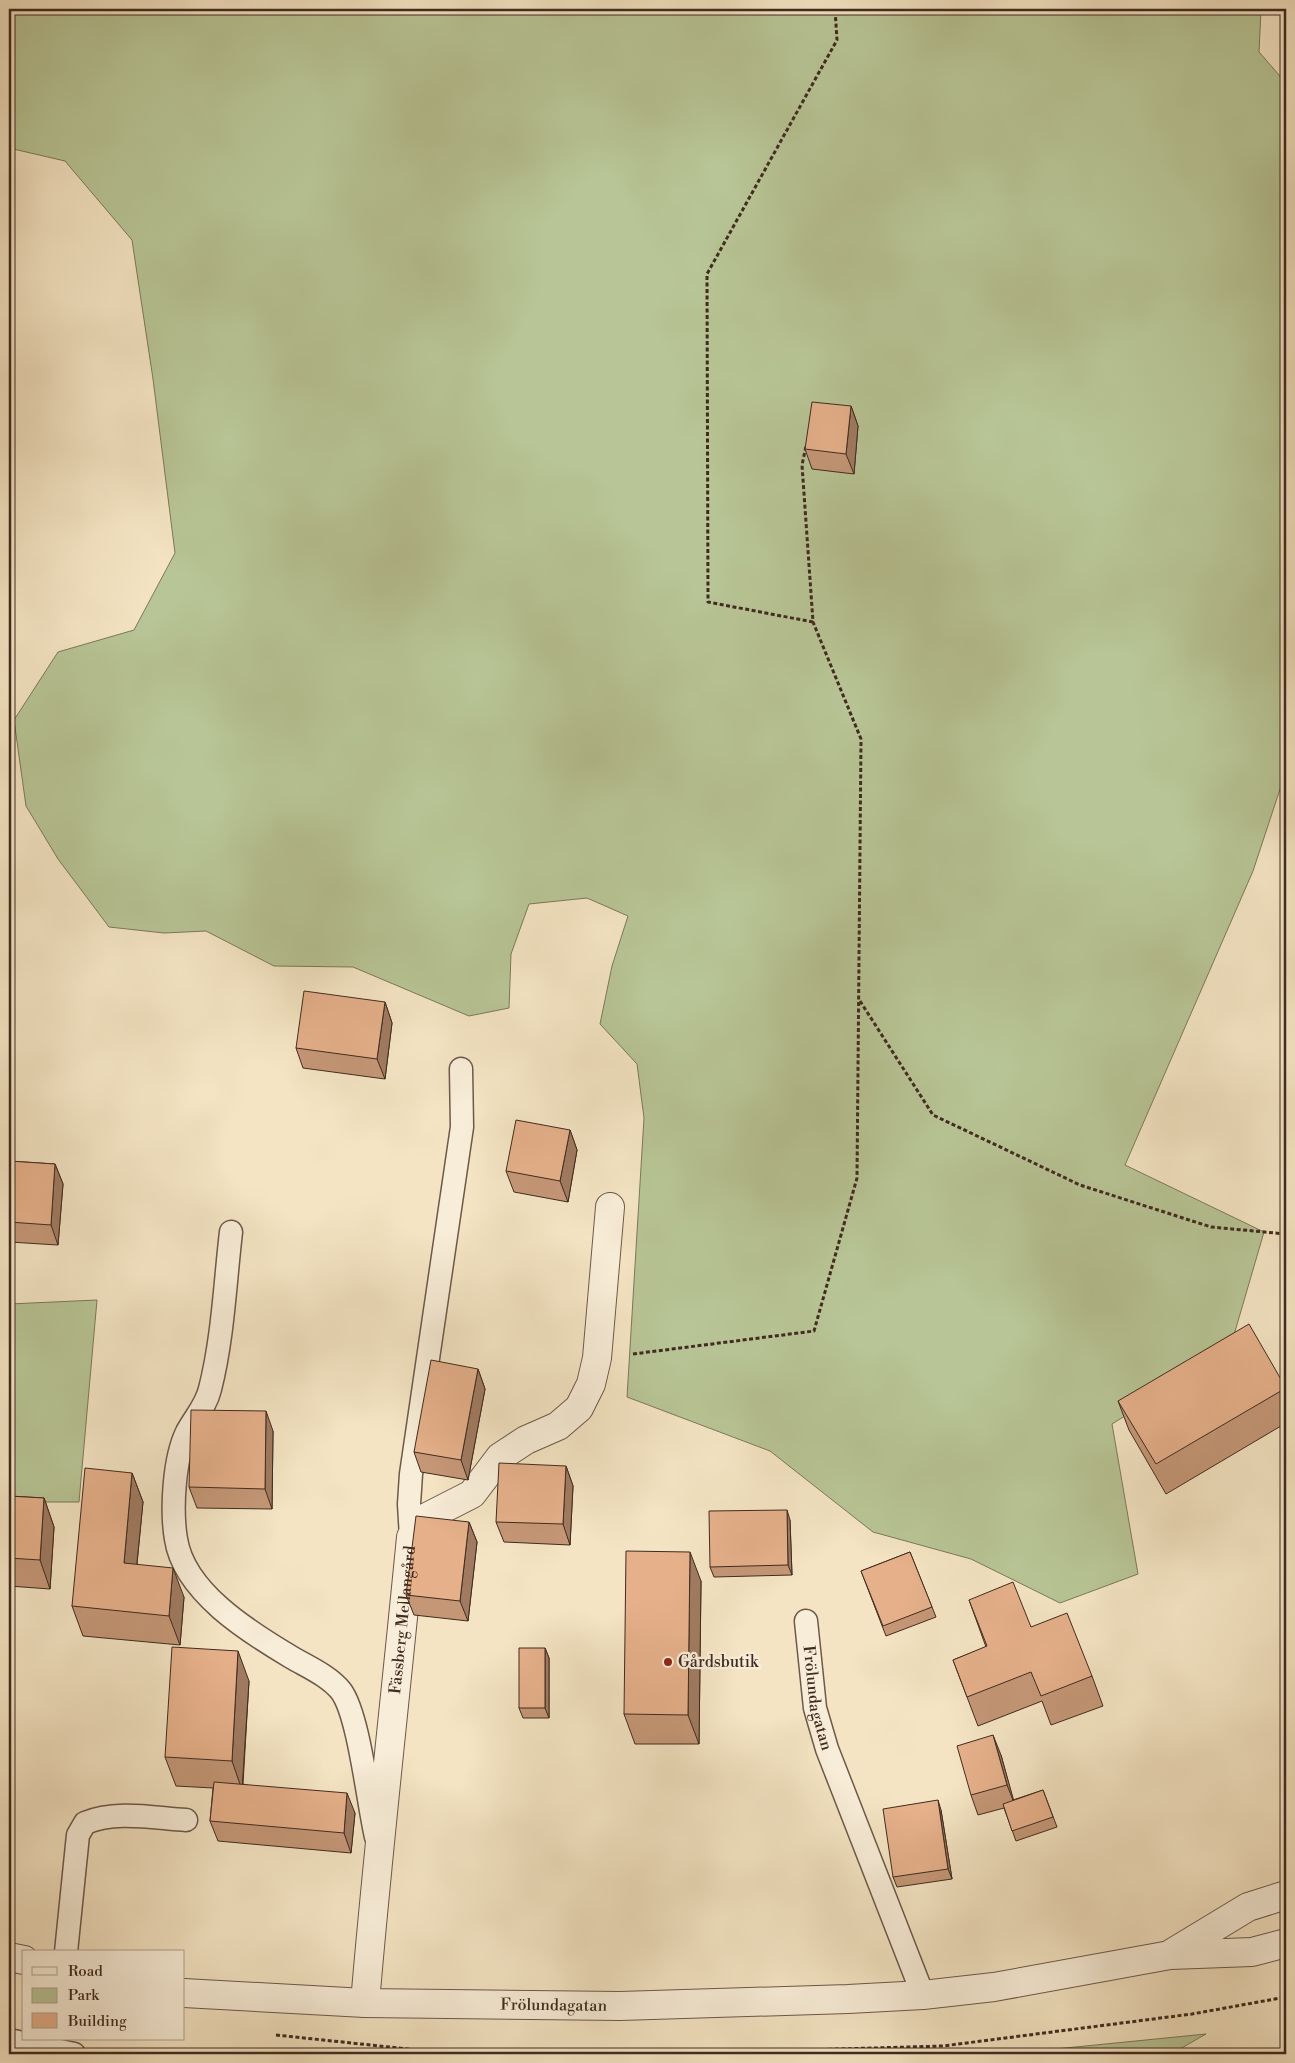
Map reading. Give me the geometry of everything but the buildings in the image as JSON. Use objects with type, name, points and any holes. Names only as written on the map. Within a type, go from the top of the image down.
[{"type":"street","name":"Fässberg Mellangård","points":[[365,2003],[378,1843],[395,1707],[411,1537],[421,1520],[472,1494],[500,1457],[526,1440],[558,1426],[580,1408],[591,1384],[597,1358],[610,1208]]},
{"type":"street","name":"Frölundagatan","points":[[1170,1954],[1248,1907],[1286,1895]]},
{"type":"street","name":"Frölundagatan","points":[[185,1993],[365,2003],[713,2004],[923,1995],[994,1987],[1170,1954],[1252,1952],[1286,1943]]},
{"type":"street","points":[[9,1957],[22,1960]]},
{"type":"lane","points":[[411,1537],[409,1504],[411,1474],[462,1127],[461,1069]]},
{"type":"lane","points":[[230,1232],[210,1390],[203,1408],[187,1432],[177,1469],[172,1500],[176,1541],[187,1568],[209,1597],[271,1645],[327,1678],[341,1691],[351,1711],[378,1843]]},
{"type":"lane","name":"Frölundagatan","points":[[806,1621],[815,1708],[827,1749],[923,1995]]},
{"type":"lane","points":[[66,1950],[78,1835],[84,1823],[98,1818],[118,1816],[186,1820]]},
{"type":"lane","points":[[9,2040],[74,2054]]},
{"type":"path","points":[[813,622],[708,602],[707,274],[837,40],[835,9]]},
{"type":"path","points":[[597,1358],[814,1331],[857,1178],[861,739],[813,622],[802,465],[808,440]]},
{"type":"path","points":[[859,999],[932,1115],[1080,1185],[1211,1227],[1286,1234]]},
{"type":"path","points":[[666,2054],[943,2046],[1192,2014],[1286,1997]]},
{"type":"path","points":[[268,2034],[455,2054],[536,2054]]},
{"type":"green space","points":[[9,9],[1261,9],[1259,52],[1286,83],[1286,771],[1253,871],[1125,1165],[1264,1232],[1229,1352],[1112,1424],[1138,1574],[1060,1603],[971,1559],[873,1532],[770,1451],[627,1397],[644,1118],[637,1064],[600,1024],[612,966],[628,916],[587,898],[529,904],[511,954],[509,1008],[469,1016],[353,967],[274,966],[206,931],[164,933],[109,927],[58,859],[26,806],[14,720],[58,652],[134,630],[175,553],[153,379],[132,240],[65,161],[9,148]]},
{"type":"green space","points":[[97,1300],[79,1502],[9,1502],[9,1304]]},
{"type":"green space","points":[[1206,2034],[1171,2054],[1005,2054]]},
{"type":"place","name":"Gårdsbutik","points":[[668,1662]]}]
